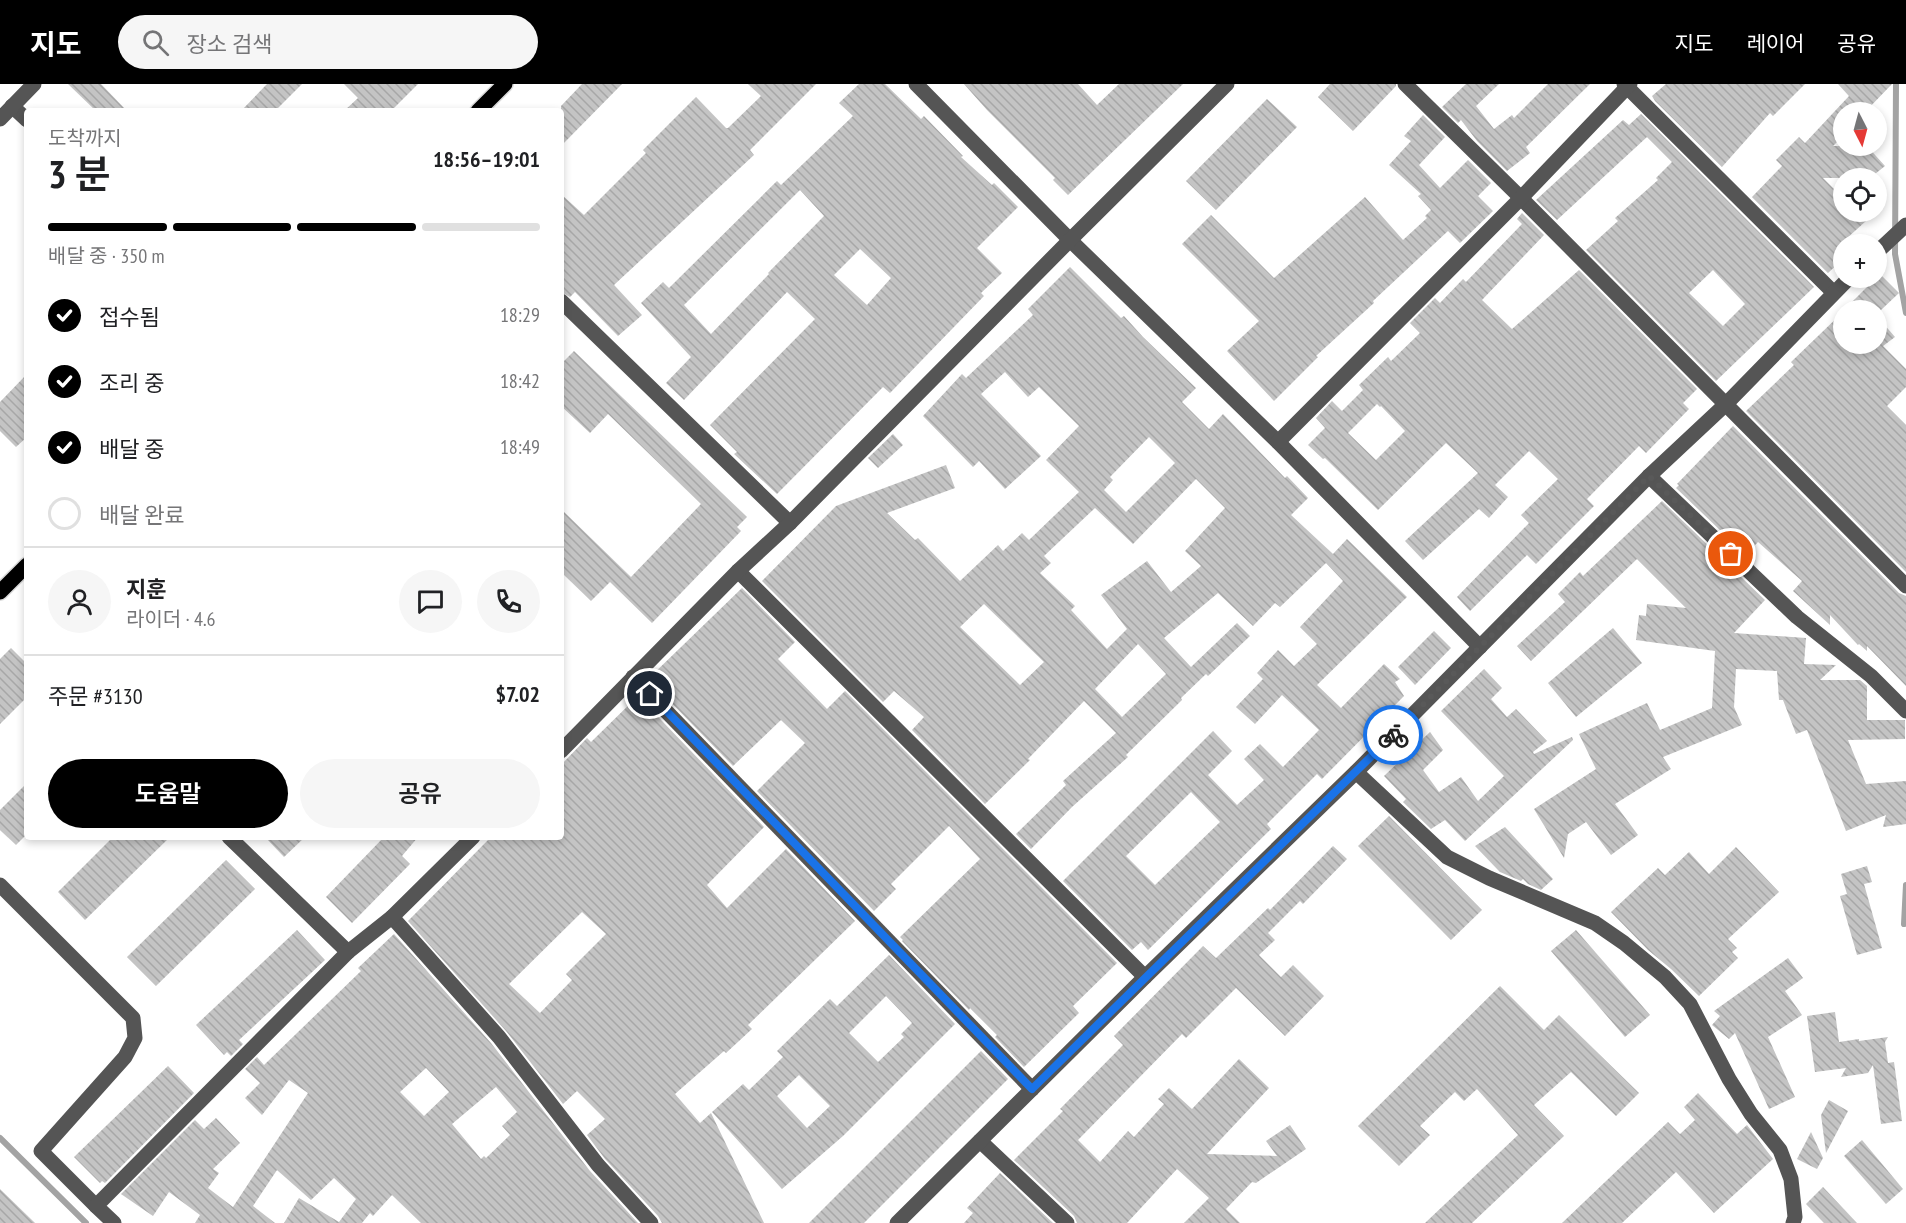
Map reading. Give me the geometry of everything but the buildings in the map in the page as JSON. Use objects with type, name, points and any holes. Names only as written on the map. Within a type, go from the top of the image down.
[{"type":"main road","points":[[481,108],[505,84]]},
{"type":"main road","points":[[0,592],[24,568]]},
{"type":"street","points":[[0,119],[34,84]]},
{"type":"street","points":[[916,84],[1070,240],[1278,442],[1480,647]]},
{"type":"street","points":[[564,748],[738,571],[790,523],[1227,84]]},
{"type":"street","points":[[1405,84],[1906,586]]},
{"type":"street","points":[[1278,442],[1521,198],[1627,85],[1833,292]]},
{"type":"street","points":[[12,106],[24,117]]},
{"type":"street","points":[[1887,244],[1904,227]]},
{"type":"street","points":[[897,1223],[1356,772],[1649,476],[1726,404],[1838,288]]},
{"type":"street","points":[[564,304],[790,523]]},
{"type":"street","points":[[1649,476],[1797,617],[1871,676],[1906,711]]},
{"type":"street","points":[[738,571],[1145,977]]},
{"type":"street","points":[[633,677],[1032,1089]]},
{"type":"street","points":[[1356,772],[1447,857],[1489,878],[1595,923],[1624,943],[1665,977],[1690,1004],[1751,1114],[1780,1150],[1791,1179],[1795,1217],[1793,1223]]},
{"type":"street","points":[[232,840],[348,952]]},
{"type":"street","points":[[96,1206],[348,952],[392,917],[470,840]]},
{"type":"street","points":[[0,885],[133,1018],[135,1038],[125,1057],[41,1151],[114,1222]]},
{"type":"street","points":[[392,917],[500,1037],[597,1165],[651,1223]]},
{"type":"street","points":[[980,1141],[1067,1223]]},
{"type":"waterway","points":[[1896,84],[1895,254],[1906,313]]},
{"type":"waterway","points":[[1904,924],[1906,885]]},
{"type":"waterway","points":[[0,1138],[86,1223]]},
{"type":"way so far","points":[[1393,735],[1649,476],[1731,554]]},
{"type":"route","points":[[650,694],[1032,1089],[1393,735]]}]
